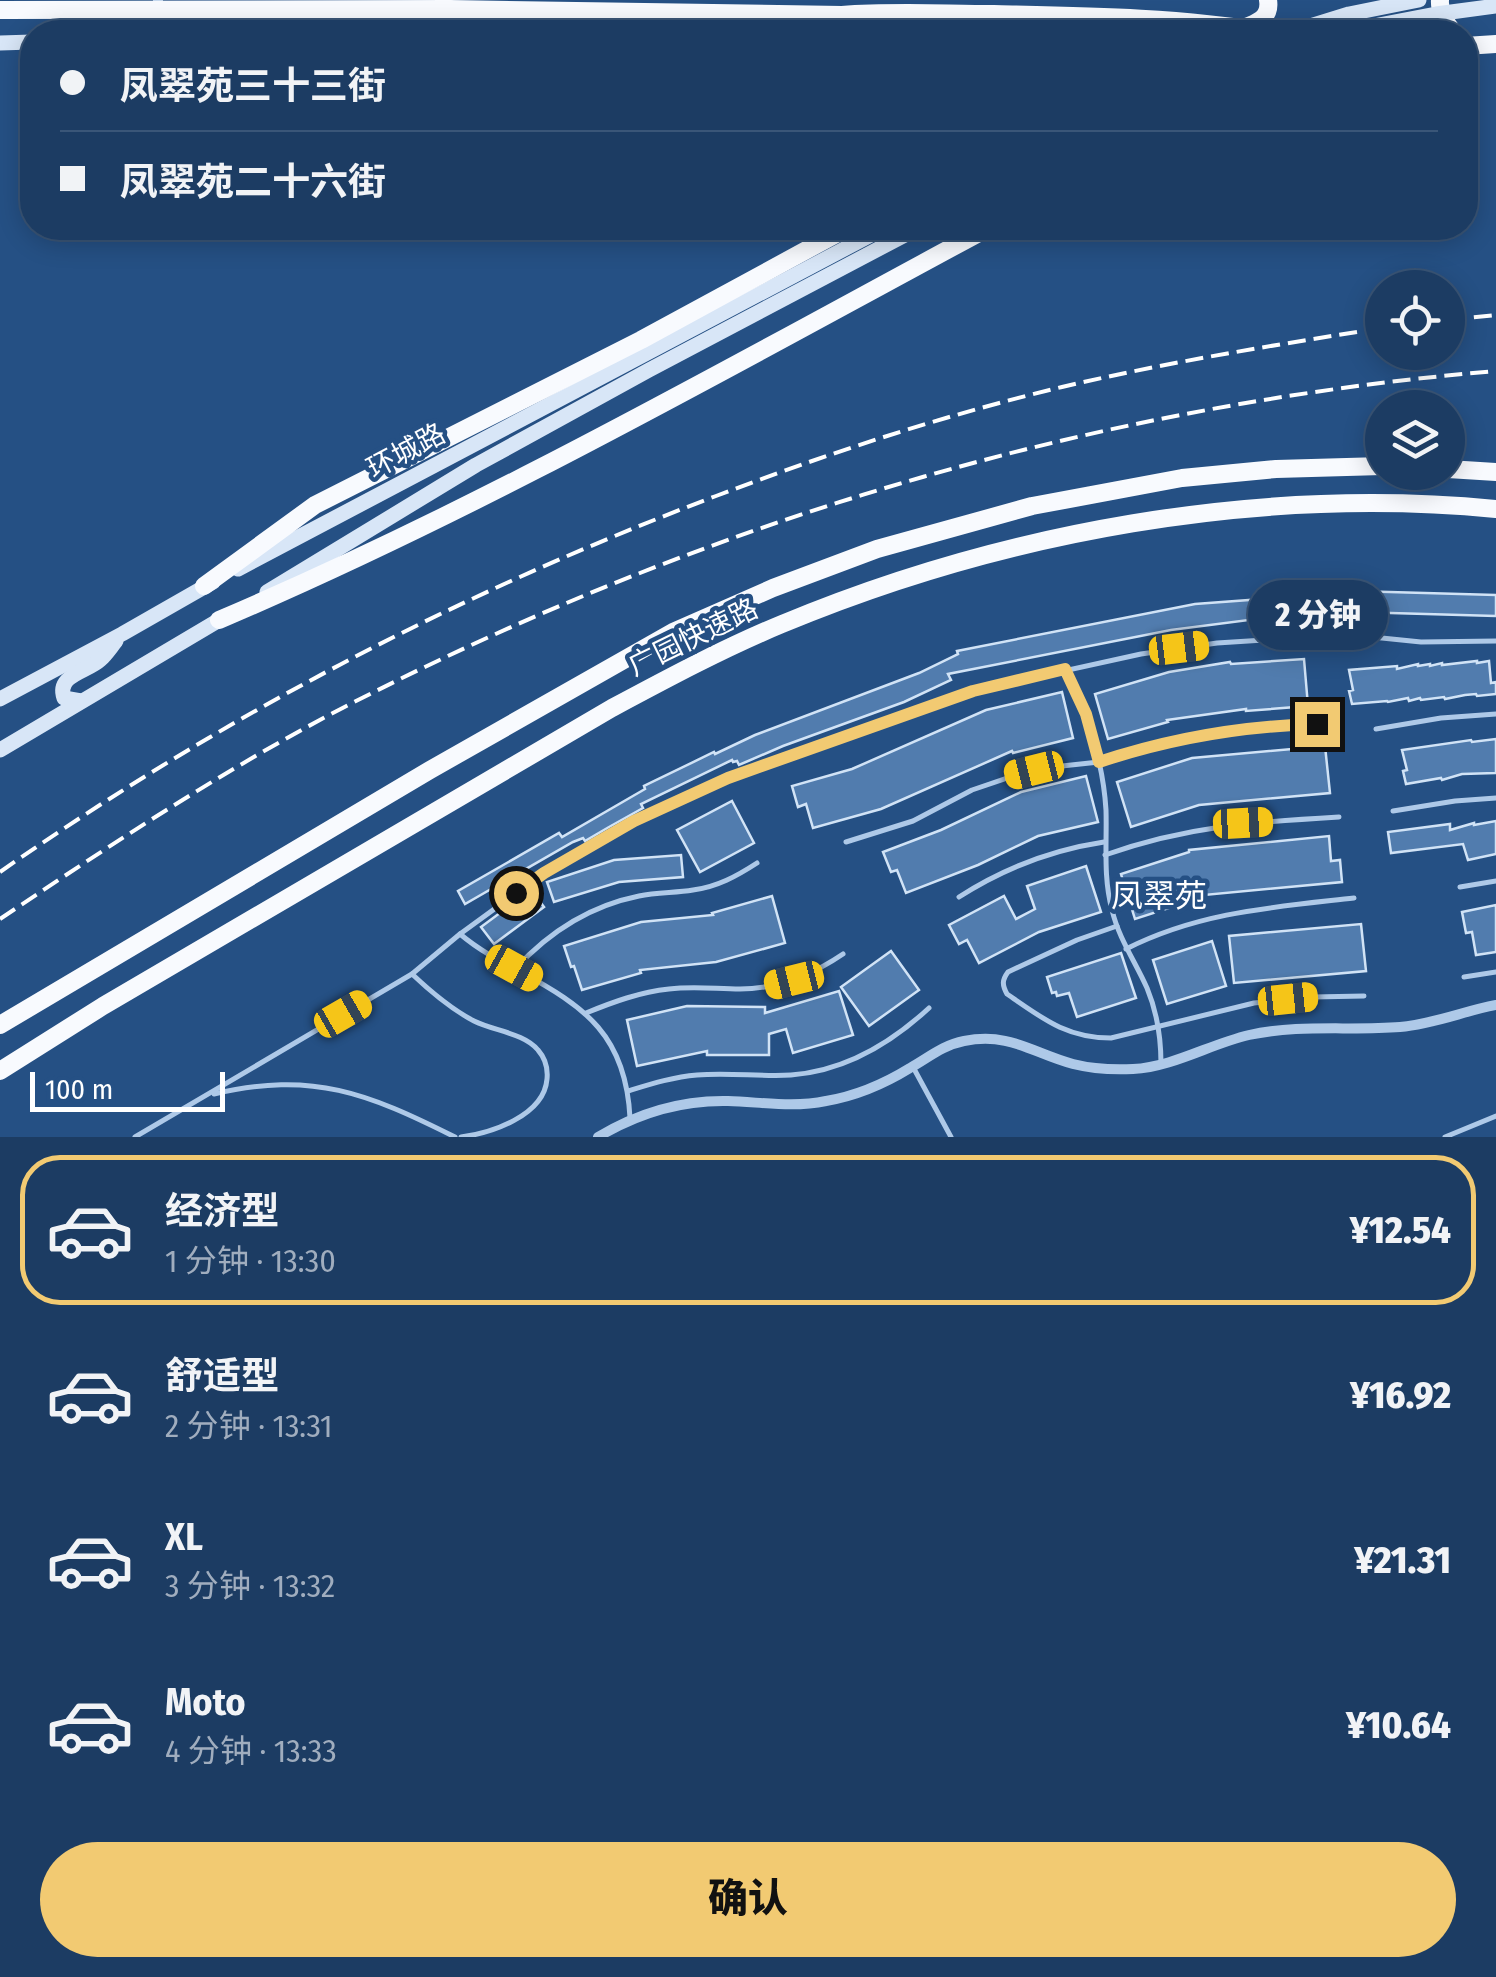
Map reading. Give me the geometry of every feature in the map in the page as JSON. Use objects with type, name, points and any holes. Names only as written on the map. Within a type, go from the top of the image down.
[{"type":"highway","points":[[0,10],[158,5],[1176,20]]},
{"type":"highway","points":[[449,9],[449,20]]},
{"type":"highway","points":[[869,13],[897,20]]},
{"type":"highway","points":[[204,586],[315,505],[640,340],[826,240]]},
{"type":"highway","points":[[219,620],[325,576],[448,515],[966,240]]},
{"type":"highway","name":"广园快速路","points":[[0,1025],[430,770],[672,632],[774,588],[877,549],[1032,506],[1182,478],[1276,469],[1365,466]]},
{"type":"highway","points":[[1465,470],[1496,472]]},
{"type":"highway","name":"广园快速路","points":[[0,1072],[103,1006],[612,708],[781,624],[874,588],[966,559],[1110,528],[1212,512],[1400,504],[1496,509]]},
{"type":"main road","points":[[1329,20],[1419,0]]},
{"type":"main road","points":[[1405,20],[1496,6]]},
{"type":"main road","points":[[827,20],[842,15]]},
{"type":"main road","points":[[841,259],[867,240]]},
{"type":"main road","points":[[841,259],[888,240]]},
{"type":"main road","name":"环城路","points":[[0,699],[204,586],[841,259]]},
{"type":"main road","name":"环城路","points":[[0,750],[476,465],[841,259]]},
{"type":"main road","points":[[81,701],[64,698],[62,686],[100,661],[122,634]]},
{"type":"street","points":[[598,1137],[630,1120],[671,1106],[701,1102],[793,1105],[856,1094],[913,1067],[935,1051],[988,1038],[1015,1042],[1072,1064],[1105,1070],[1138,1069],[1250,1035],[1299,1028],[1405,1026],[1496,1005]]},
{"type":"lane","points":[[135,1137],[412,974],[544,873],[634,821],[728,778],[973,691],[1141,654],[1218,643],[1333,637],[1496,642]]},
{"type":"lane","points":[[1065,669],[1086,714],[1099,762],[1106,808],[1108,891],[1126,949],[1148,992],[1158,1027],[1161,1064]]},
{"type":"lane","points":[[1376,729],[1496,714]]},
{"type":"lane","points":[[846,842],[913,820],[972,790],[1013,775],[1056,765],[1099,762],[1221,731],[1317,724]]},
{"type":"lane","points":[[1393,810],[1496,798]]},
{"type":"lane","points":[[1105,855],[1162,837],[1217,826],[1340,817]]},
{"type":"lane","points":[[959,897],[1029,860],[1106,842]]},
{"type":"lane","points":[[514,968],[535,947],[584,914],[641,896],[716,885],[756,863]]},
{"type":"lane","points":[[1460,887],[1496,880]]},
{"type":"lane","points":[[1126,949],[1182,925],[1222,914],[1354,898]]},
{"type":"lane","points":[[1117,926],[1008,972],[1003,978],[1007,994],[1048,1022],[1089,1038],[1110,1038],[1254,1004],[1364,996]]},
{"type":"lane","points":[[460,934],[494,960],[570,1000],[586,1013],[615,1051],[628,1091],[630,1120]]},
{"type":"lane","points":[[586,1013],[626,998],[668,989],[767,987],[820,969],[843,954]]},
{"type":"lane","points":[[1464,978],[1496,972]]},
{"type":"lane","points":[[205,1096],[262,1085],[319,1086],[393,1106],[458,1137],[495,1129],[539,1100],[548,1074],[538,1049],[527,1040],[476,1022],[442,1001],[412,974]]},
{"type":"lane","points":[[628,1091],[695,1075],[824,1070],[881,1046],[929,1008]]},
{"type":"lane","points":[[913,1067],[951,1137]]},
{"type":"lane","points":[[1445,1137],[1496,1116]]},
{"type":"building","points":[[1262,592],[1496,595],[1496,616],[1252,613],[1249,620],[1171,630],[948,674],[951,680],[904,702],[739,765],[732,760],[641,804],[643,808],[585,841],[583,838],[573,842],[465,904],[458,891],[559,833],[562,837],[645,789],[644,786],[714,752],[919,673],[958,654],[957,651],[1195,604],[1262,599]]},
{"type":"building","points":[[1304,659],[1308,706],[1246,709],[1167,720],[1108,739],[1095,694],[1169,672],[1230,662]]},
{"type":"building","points":[[1489,661],[1496,694],[1352,704],[1349,670]]},
{"type":"building","points":[[1062,692],[1073,738],[1012,751],[881,809],[813,828],[806,804],[798,807],[792,786],[852,769],[986,710]]},
{"type":"building","points":[[1496,739],[1496,773],[1462,774],[1406,784],[1402,750]]},
{"type":"building","points":[[1325,746],[1330,793],[1199,805],[1131,827],[1117,782],[1192,758]]},
{"type":"building","points":[[1086,776],[1098,822],[1038,836],[906,893],[897,870],[891,872],[883,852],[1021,792]]},
{"type":"building","points":[[732,801],[754,843],[700,872],[677,830]]},
{"type":"building","points":[[1496,821],[1496,854],[1468,860],[1463,844],[1391,853],[1388,832],[1450,824],[1450,830]]},
{"type":"building","points":[[1329,836],[1331,861],[1340,860],[1342,882],[1193,896],[1194,900],[1135,919],[1121,874],[1189,850]]},
{"type":"building","points":[[681,855],[683,877],[619,882],[554,902],[547,882],[614,860]]},
{"type":"building","points":[[1086,866],[1101,912],[1039,932],[979,963],[967,940],[959,944],[949,925],[1004,896],[1016,919],[1035,909],[1027,886]]},
{"type":"building","points":[[531,890],[544,907],[494,944],[481,927]]},
{"type":"building","points":[[772,896],[785,943],[716,962],[640,970],[641,973],[582,990],[564,946],[641,922],[713,915]]},
{"type":"building","points":[[1496,905],[1496,952],[1476,955],[1472,932],[1466,933],[1462,912]]},
{"type":"building","points":[[1361,924],[1366,971],[1234,983],[1229,936]]},
{"type":"building","points":[[1212,941],[1226,986],[1167,1004],[1153,960]]},
{"type":"building","points":[[891,951],[919,990],[869,1026],[841,987]]},
{"type":"building","points":[[1121,953],[1136,998],[1077,1017],[1069,993],[1052,993],[1047,977]]},
{"type":"building","points":[[839,991],[853,1035],[793,1053],[786,1029],[769,1034],[769,1055],[707,1055],[707,1051],[637,1066],[627,1020],[687,1006],[765,1007],[765,1013]]},
{"type":"railway","points":[[1465,318],[1496,315]]},
{"type":"railway","points":[[0,872],[171,761],[346,661],[527,574],[716,496],[888,436],[1018,398],[1182,362],[1365,331]]},
{"type":"railway","points":[[0,919],[183,800],[325,717],[507,629],[642,572],[780,522],[920,478],[1061,441],[1205,410],[1350,387],[1496,371]]},
{"type":"district","name":"凤翠苑","points":[[1159,896]]},
{"type":"route","points":[[516,893],[634,821],[728,778],[973,691],[1065,669],[1086,714],[1099,762],[1190,736],[1253,727],[1317,724]]}]
